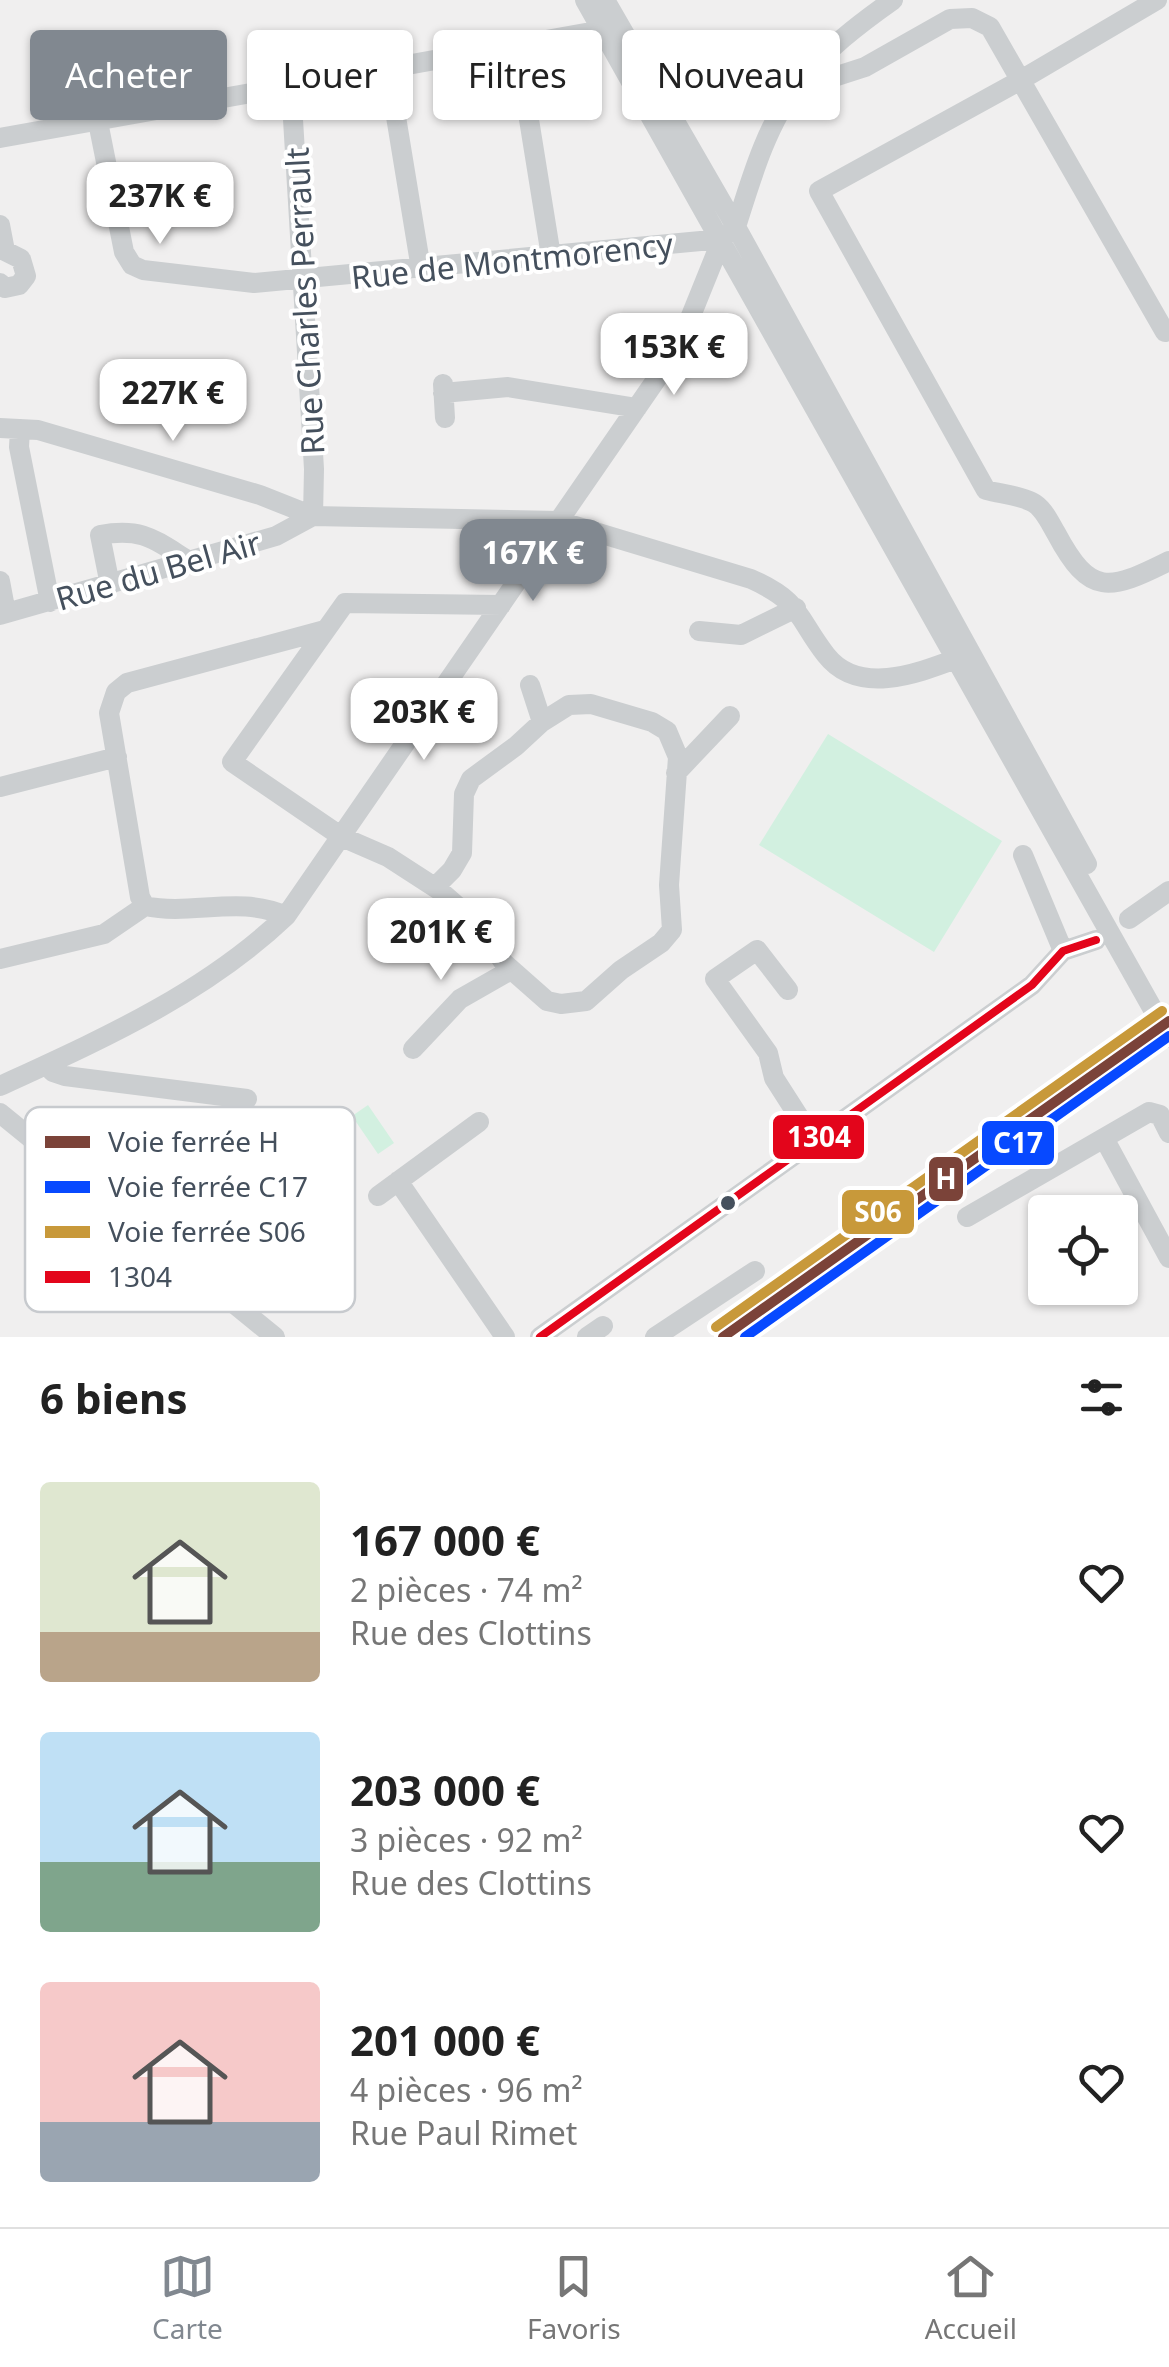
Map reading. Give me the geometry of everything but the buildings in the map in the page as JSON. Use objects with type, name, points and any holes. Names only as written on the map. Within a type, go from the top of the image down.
[{"type":"street","points":[[585,0],[685,172],[731,223],[1150,993],[1169,1038]]},
{"type":"street","points":[[604,0],[707,176],[956,659],[1150,993],[1169,1015]]},
{"type":"street","points":[[0,1086],[189,993],[266,936],[286,916],[678,348],[772,130],[799,82],[842,38],[893,0]]},
{"type":"street","points":[[1158,0],[819,190],[986,490],[1034,502],[1049,520],[1073,565],[1096,582],[1126,582],[1169,561]]},
{"type":"street","points":[[840,74],[865,67],[950,19],[972,18],[990,27],[1168,334]]},
{"type":"street","points":[[0,138],[247,94]]},
{"type":"street","name":"Rue Charles Perrault","points":[[293,120],[314,468],[313,516]]},
{"type":"street","points":[[397,120],[421,269]]},
{"type":"street","points":[[529,120],[551,256]]},
{"type":"street","name":"Rue de Montmorency","points":[[98,122],[124,252],[132,265],[143,270],[244,282],[303,280],[551,256],[731,223]]},
{"type":"street","points":[[707,176],[724,180],[752,177]]},
{"type":"street","points":[[0,225],[3,254],[21,259],[26,276],[19,286],[5,288],[0,283]]},
{"type":"street","points":[[446,418],[443,388],[508,387],[637,408]]},
{"type":"street","points":[[50,602],[19,447],[10,429],[38,430],[260,495],[313,516],[558,521],[752,579],[775,590],[796,608],[827,657],[854,675],[881,681],[956,659]]},
{"type":"street","name":"Rue du Bel Air","points":[[3,614],[276,536],[313,516]]},
{"type":"street","points":[[110,585],[100,535],[124,530],[144,534],[189,562]]},
{"type":"street","points":[[0,581],[3,614]]},
{"type":"street","points":[[435,887],[462,853],[464,794],[471,778],[542,722],[570,705],[591,704],[621,710],[667,731],[678,758],[670,885],[672,930],[662,944],[621,970],[586,1001],[547,1001],[511,970],[479,925],[435,887],[388,857],[342,837],[232,762],[345,603],[501,605]]},
{"type":"street","points":[[698,631],[741,635],[796,608]]},
{"type":"street","points":[[145,906],[140,897],[109,714],[116,692],[127,684],[326,630]]},
{"type":"street","points":[[530,685],[542,722]]},
{"type":"street","points":[[676,773],[730,716]]},
{"type":"street","points":[[0,787],[116,757]]},
{"type":"street","points":[[1023,855],[1063,951]]},
{"type":"street","points":[[1129,919],[1169,890]]},
{"type":"street","points":[[0,959],[104,934],[145,906],[244,905],[286,916]]},
{"type":"street","points":[[540,1337],[1032,985],[1063,951],[1096,940]]},
{"type":"street","points":[[788,990],[757,950],[715,979],[768,1052],[774,1078],[815,1142]]},
{"type":"street","points":[[413,1049],[460,998],[511,970]]},
{"type":"street","points":[[46,1064],[53,1072],[66,1076],[247,1099]]},
{"type":"street","points":[[0,1112],[25,1132]]},
{"type":"street","points":[[967,1218],[1149,1112],[1160,1115],[1169,1133]]},
{"type":"street","points":[[378,1196],[480,1122]]},
{"type":"street","points":[[1104,1140],[1169,1258]]},
{"type":"street","points":[[398,1181],[506,1337]]},
{"type":"street","points":[[655,1337],[755,1271]]},
{"type":"street","points":[[255,1330],[276,1337]]},
{"type":"green space","points":[[828,734],[1002,841],[934,952],[759,845]]},
{"type":"green space","points":[[368,1105],[394,1143],[378,1154],[355,1120],[355,1114]]},
{"type":"rail line","name":"S06","points":[[716,1327],[1162,1011]]},
{"type":"rail line","name":"H","points":[[723,1337],[1169,1021]]},
{"type":"rail line","name":"C17","points":[[745,1337],[1169,1036]]},
{"type":"transit line","name":"1304","points":[[540,1337],[1032,985],[1063,951],[1096,940]]}]
